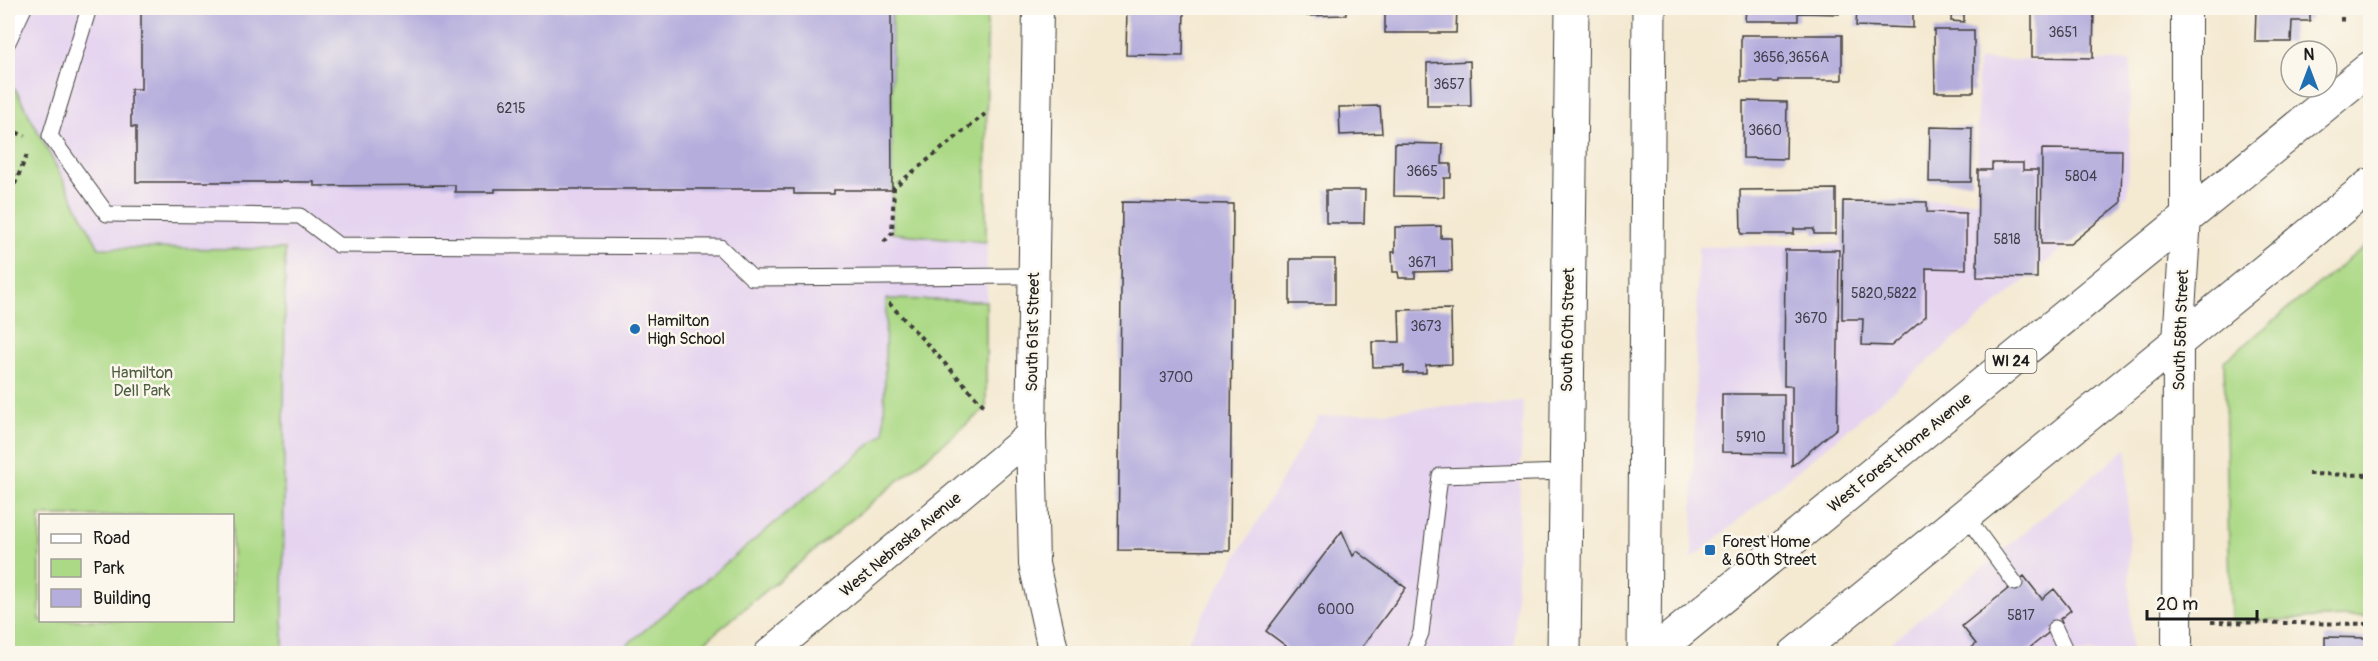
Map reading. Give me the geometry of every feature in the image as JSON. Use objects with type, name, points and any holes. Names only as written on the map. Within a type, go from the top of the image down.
[{"type":"main road","name":"South 60th Street","points":[[1564,654],[1572,8]]},
{"type":"main road","points":[[1644,654],[1649,8]]},
{"type":"main road","name":"West Forest Home Avenue","points":[[1652,654],[2370,68]]},
{"type":"main road","points":[[1795,654],[2370,185]]},
{"type":"street","name":"South 61st Street","points":[[1038,8],[1031,435],[1034,564],[1054,654]]},
{"type":"street","name":"South 58th Street","points":[[2177,654],[2178,340],[2186,218],[2186,8]]},
{"type":"street","name":"West Nebraska Avenue","points":[[769,654],[1031,435]]},
{"type":"lane","points":[[8,42],[24,8]]},
{"type":"lane","points":[[89,8],[50,136],[107,214],[300,216],[338,246],[720,247],[752,278],[1034,276]]},
{"type":"lane","points":[[1412,654],[1421,633],[1440,476],[1565,472]]},
{"type":"lane","points":[[1965,515],[2015,584]]},
{"type":"lane","points":[[2055,628],[2067,654]]},
{"type":"path","points":[[2342,8],[2342,22]]},
{"type":"path","points":[[884,242],[892,233],[894,187],[985,114]]},
{"type":"path","points":[[8,129],[33,140]]},
{"type":"path","points":[[8,201],[30,148]]},
{"type":"path","points":[[884,298],[986,408]]},
{"type":"path","points":[[2308,474],[2370,475]]},
{"type":"path","points":[[2177,623],[2370,624]]},
{"type":"shaded area","name":"Hamilton High School","points":[[8,8],[988,8],[986,408],[691,653],[283,653],[285,249],[99,248],[8,86]]},
{"type":"shaded area","points":[[1978,60],[2131,61],[2128,194],[1692,559],[1698,247],[1842,244],[1843,201],[1977,201]]},
{"type":"shaded area","points":[[1523,401],[1514,653],[1180,654],[1318,417]]},
{"type":"shaded area","points":[[2127,448],[2131,653],[1878,653]]},
{"type":"green space","points":[[892,8],[987,8],[986,242],[892,233]]},
{"type":"green space","name":"Hamilton Dell Park","points":[[8,86],[16,90],[99,248],[285,249],[283,653],[8,653]]},
{"type":"green space","points":[[2370,242],[2370,616],[2231,622],[2224,361]]},
{"type":"green space","points":[[886,299],[986,301],[986,408],[691,653],[617,653],[884,433]]},
{"type":"building","points":[[141,8],[891,8],[892,190],[834,190],[834,194],[794,194],[794,189],[495,189],[495,192],[455,192],[455,185],[314,186],[314,182],[136,182],[136,127],[131,127],[131,89],[141,89]]},
{"type":"building","points":[[1127,8],[1184,8],[1183,56],[1126,55]]},
{"type":"building","points":[[1307,8],[1346,8],[1346,15],[1307,16]]},
{"type":"building","points":[[1376,8],[1457,8],[1456,33],[1385,33],[1385,12],[1376,12]]},
{"type":"building","points":[[1746,8],[1839,8],[1839,14],[1798,13],[1798,21],[1745,21]]},
{"type":"building","points":[[1857,8],[1913,8],[1913,28],[1856,26]]},
{"type":"building","points":[[1952,8],[1964,8],[1964,22],[1951,21]]},
{"type":"building","points":[[2032,8],[2094,8],[2093,58],[2032,57]]},
{"type":"building","points":[[2256,8],[2310,8],[2310,21],[2292,21],[2291,39],[2279,39],[2279,42],[2255,42]]},
{"type":"building","points":[[1934,30],[1974,30],[1974,92],[1935,92]]},
{"type":"building","points":[[1741,35],[1842,35],[1842,80],[1741,82]]},
{"type":"building","points":[[1470,61],[1471,106],[1427,106],[1427,63]]},
{"type":"building","points":[[1743,101],[1787,102],[1786,159],[1743,158]]},
{"type":"building","points":[[1380,106],[1382,133],[1340,135],[1339,107]]},
{"type":"building","points":[[1930,127],[1972,128],[1971,182],[1929,182]]},
{"type":"building","points":[[1395,143],[1443,144],[1442,164],[1451,164],[1451,178],[1444,178],[1444,197],[1394,196]]},
{"type":"building","points":[[2042,149],[2122,150],[2121,203],[2070,244],[2041,244]]},
{"type":"building","points":[[1992,163],[2023,163],[2023,170],[2038,170],[2037,278],[1977,277],[1978,170],[1992,170]]},
{"type":"building","points":[[1836,189],[1836,234],[1814,234],[1814,229],[1794,229],[1794,234],[1741,234],[1740,190]]},
{"type":"building","points":[[1326,190],[1365,190],[1364,223],[1326,223]]},
{"type":"building","points":[[1843,201],[1927,202],[1927,212],[1966,213],[1966,269],[1926,268],[1926,316],[1891,346],[1862,345],[1863,319],[1842,319]]},
{"type":"building","points":[[1122,202],[1233,204],[1230,551],[1118,550]]},
{"type":"building","points":[[1441,226],[1441,238],[1451,238],[1452,271],[1415,272],[1415,278],[1399,278],[1398,272],[1393,272],[1392,252],[1395,252],[1395,227]]},
{"type":"building","points":[[1785,250],[1839,250],[1837,428],[1792,466],[1792,386],[1784,386]]},
{"type":"building","points":[[1290,259],[1335,259],[1335,304],[1290,304]]},
{"type":"building","points":[[1451,309],[1452,364],[1426,365],[1426,373],[1404,373],[1404,366],[1373,367],[1372,342],[1400,342],[1399,310]]},
{"type":"building","points":[[1722,394],[1784,394],[1784,453],[1722,452]]},
{"type":"building","points":[[1342,531],[1353,556],[1357,551],[1406,588],[1357,654],[1280,654],[1286,646],[1266,631]]},
{"type":"building","points":[[2024,576],[2042,599],[2054,589],[2071,610],[2060,619],[2062,622],[2022,654],[1968,654],[1967,652],[1976,644],[1962,626]]},
{"type":"building","points":[[2325,637],[2370,638],[2370,654],[2325,654]]},
{"type":"place","name":"Hamilton High School","points":[[635,329]]},
{"type":"place","name":"Forest Home & 60th Street","points":[[1710,550]]}]
